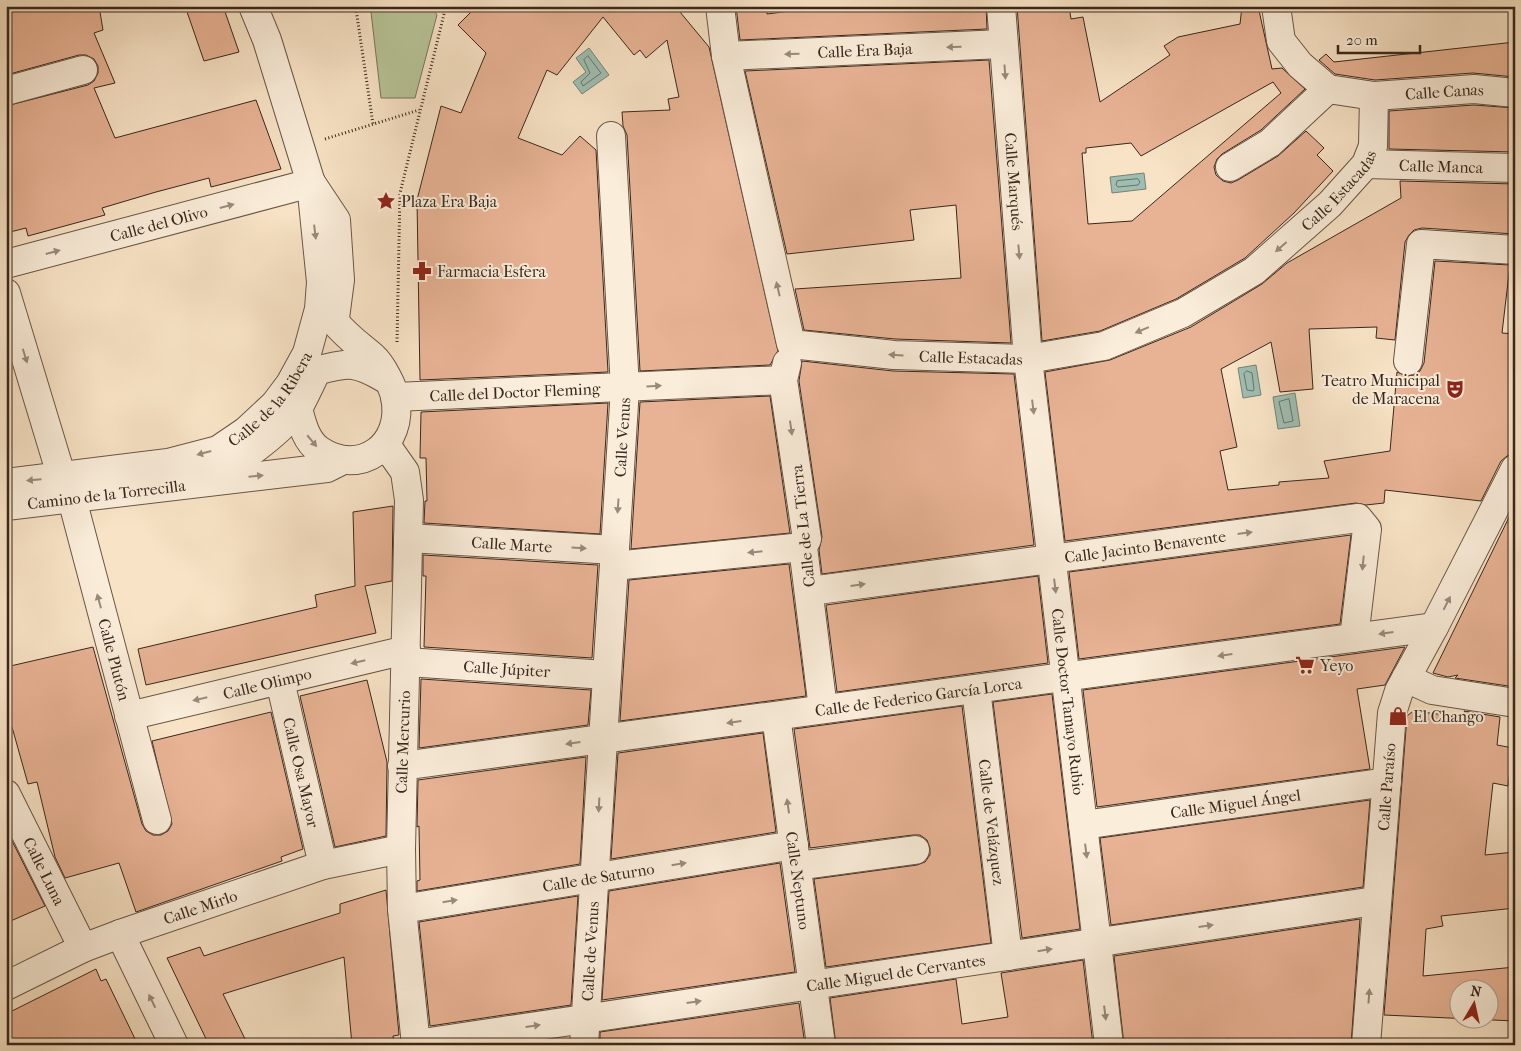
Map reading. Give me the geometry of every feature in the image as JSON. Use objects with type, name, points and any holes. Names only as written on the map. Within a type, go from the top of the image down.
[{"type":"street","name":"Calle de la Ribera","points":[[253,6],[267,40],[311,183],[321,282],[319,309],[300,384]]},
{"type":"street","points":[[720,6],[726,56],[791,344]]},
{"type":"street","name":"Calle Marqués","points":[[1001,6],[1028,358]]},
{"type":"street","points":[[1230,166],[1270,143],[1328,89],[1300,65],[1281,41],[1276,6]]},
{"type":"street","name":"Calle Era Baja","points":[[726,56],[1003,44]]},
{"type":"street","points":[[6,91],[83,70]]},
{"type":"street","name":"Calle Canas","points":[[1328,89],[1374,96],[1474,89],[1515,93]]},
{"type":"street","name":"Calle Estacadas","points":[[791,344],[894,355],[1028,358],[1104,346],[1183,313],[1254,271],[1330,204],[1366,164],[1373,146],[1374,96]]},
{"type":"street","name":"Calle Venus","points":[[603,739],[626,388],[611,136]]},
{"type":"street","name":"Calle Manca","points":[[1366,164],[1505,168]]},
{"type":"street","name":"Calle de la Ribera","points":[[67,488],[218,450],[246,431],[300,384],[334,321],[340,280],[336,220],[311,183]]},
{"type":"street","name":"Calle del Olivo","points":[[6,264],[311,183]]},
{"type":"street","points":[[1408,360],[1420,244],[1515,250]]},
{"type":"street","points":[[6,293],[67,488]]},
{"type":"street","points":[[334,321],[356,345],[375,359],[391,389],[394,430],[386,445],[364,460],[343,460],[319,450],[305,433],[300,384],[345,363],[366,367],[391,389]]},
{"type":"street","name":"Calle de La Tierra","points":[[791,344],[784,380],[807,539],[803,546],[810,591],[823,710]]},
{"type":"street","name":"Calle Doctor Tamayo Rubio","points":[[1028,358],[1109,1045]]},
{"type":"street","name":"Calle del Doctor Fleming","points":[[391,389],[626,388],[784,380]]},
{"type":"street","name":"Camino de la Torrecilla","points":[[207,482],[244,457],[300,384]]},
{"type":"street","name":"Calle Mercurio","points":[[386,445],[404,472],[409,500],[401,849],[402,909],[416,1044]]},
{"type":"street","name":"Camino de la Torrecilla","points":[[6,483],[67,488],[207,482],[327,468],[343,460]]},
{"type":"street","name":"Calle Paraíso","points":[[1366,1045],[1375,901],[1392,713],[1406,678],[1515,469]]},
{"type":"street","name":"Camino de la Torrecilla","points":[[6,506],[67,488]]},
{"type":"street","name":"Calle Plutón","points":[[67,488],[157,820]]},
{"type":"street","name":"Calle Jacinto Benavente","points":[[810,591],[1358,518],[1367,529],[1354,638]]},
{"type":"street","name":"Calle Marte","points":[[408,538],[614,558],[803,546]]},
{"type":"street","name":"Calle de Federico García Lorca","points":[[402,766],[1434,627]]},
{"type":"street","name":"Calle Olimpo","points":[[128,716],[280,681],[406,656]]},
{"type":"street","name":"Calle Júpiter","points":[[406,656],[607,675]]},
{"type":"street","points":[[1406,678],[1432,690],[1515,703]]},
{"type":"street","name":"Calle Osa Mayor","points":[[280,681],[323,865]]},
{"type":"street","name":"Calle de Velázquez","points":[[976,689],[1008,956]]},
{"type":"street","name":"Calle Neptuno","points":[[776,716],[821,1045]]},
{"type":"street","name":"Calle de Venus","points":[[585,1032],[603,739]]},
{"type":"street","name":"Calle Miguel Ángel","points":[[1083,825],[1387,782]]},
{"type":"street","name":"Calle Luna","points":[[6,794],[83,948]]},
{"type":"street","name":"Calle Mirlo","points":[[6,986],[83,948],[120,934],[323,865],[401,849]]},
{"type":"street","name":"Calle de Saturno","points":[[402,909],[595,878],[795,856],[916,850]]},
{"type":"street","name":"Calle Miguel de Cervantes","points":[[416,1044],[585,1032],[813,984],[1375,901]]},
{"type":"street","points":[[120,934],[174,1045]]},
{"type":"path","points":[[359,6],[356,8],[372,124]]},
{"type":"path","points":[[391,389],[397,363],[400,193],[446,6]]},
{"type":"path","points":[[300,147],[420,110]]},
{"type":"green space","points":[[381,6],[431,6],[437,15],[415,98],[381,98],[371,12]]},
{"type":"water","points":[[589,48],[609,75],[582,94],[573,82],[586,72],[576,58]]},
{"type":"water","points":[[1144,173],[1146,189],[1112,193],[1110,177]]},
{"type":"water","points":[[1256,365],[1261,395],[1243,398],[1238,368]]},
{"type":"water","points":[[1295,393],[1300,426],[1278,429],[1273,397]]},
{"type":"building","points":[[6,6],[99,6],[103,30],[94,33],[115,83],[94,88],[115,138],[256,100],[281,169],[211,187],[209,178],[156,192],[102,208],[105,215],[28,236],[26,228],[10,232],[6,218],[6,106],[88,85],[94,81],[98,73],[98,66],[94,59],[86,55],[79,55],[6,75]]},
{"type":"building","points":[[185,6],[223,6],[239,52],[204,61]]},
{"type":"building","points":[[477,6],[675,6],[709,47],[778,351],[770,365],[640,371],[627,135],[623,126],[622,112],[670,110],[668,99],[679,97],[667,40],[646,58],[640,50],[634,55],[603,17],[557,75],[547,70],[518,138],[562,155],[580,136],[596,150],[608,372],[420,380],[417,200],[441,106],[461,113],[486,53],[458,25]]},
{"type":"building","points":[[736,6],[767,6],[767,14],[830,6],[986,6],[987,29],[740,40]]},
{"type":"building","points":[[1017,6],[1069,6],[1071,19],[1083,17],[1100,102],[1170,55],[1164,46],[1178,37],[1240,24],[1242,6],[1258,6],[1272,69],[1282,68],[1305,89],[1261,130],[1222,154],[1217,159],[1214,167],[1216,175],[1223,181],[1231,183],[1238,180],[1278,156],[1306,131],[1324,148],[1317,155],[1333,171],[1294,213],[1245,258],[1176,299],[1100,331],[1042,341]],"holes":[[[1273,82],[1281,93],[1132,221],[1088,224],[1082,153],[1086,153],[1086,148],[1131,143],[1141,156]]]},
{"type":"building","points":[[1515,42],[1515,77],[1473,73],[1375,80],[1335,74],[1319,60],[1326,54],[1334,62]]},
{"type":"building","points":[[989,60],[1011,343],[895,339],[804,330],[795,289],[961,278],[956,205],[910,210],[914,240],[787,254],[745,71]]},
{"type":"building","points":[[1474,105],[1515,108],[1515,152],[1389,149],[1389,111]]},
{"type":"building","points":[[1400,181],[1515,184],[1515,234],[1422,228],[1414,230],[1405,242],[1395,340],[1376,338],[1377,327],[1309,329],[1313,389],[1280,392],[1271,342],[1221,369],[1237,447],[1220,451],[1228,490],[1279,485],[1279,482],[1329,478],[1324,461],[1390,451],[1397,372],[1406,376],[1414,375],[1420,371],[1424,363],[1435,261],[1510,265],[1502,333],[1515,334],[1515,453],[1501,461],[1481,501],[1385,490],[1384,503],[1366,505],[1356,503],[1065,541],[1045,372],[1110,360],[1191,327],[1262,284],[1287,263],[1401,198]]},
{"type":"building","points":[[802,361],[893,371],[1014,374],[1034,545],[822,574],[819,550],[822,537],[799,381]]},
{"type":"building","points":[[770,396],[790,533],[631,549],[640,402]]},
{"type":"building","points":[[608,403],[600,534],[424,523],[425,501],[427,501],[426,458],[420,458],[421,412]]},
{"type":"building","points":[[1515,505],[1515,687],[1455,678],[1458,675],[1448,677],[1433,673]]},
{"type":"building","points":[[393,506],[392,581],[365,586],[376,633],[146,685],[138,649],[317,607],[315,595],[355,586],[353,512]]},
{"type":"building","points":[[1351,535],[1340,624],[1079,659],[1069,572]]},
{"type":"building","points":[[423,555],[598,565],[592,658],[424,647],[426,576],[423,576]]},
{"type":"building","points":[[789,564],[806,696],[620,721],[629,580]]},
{"type":"building","points":[[1038,576],[1048,663],[837,692],[826,605]]},
{"type":"building","points":[[93,647],[142,824],[146,831],[153,835],[161,835],[168,831],[172,824],[152,741],[271,712],[303,849],[281,857],[282,861],[136,912],[119,863],[65,878],[55,857],[37,782],[28,784],[12,727],[6,729],[6,667]]},
{"type":"building","points":[[1405,647],[1385,685],[1357,689],[1370,769],[1097,807],[1083,690]]},
{"type":"building","points":[[421,679],[591,690],[588,725],[419,748]]},
{"type":"building","points":[[367,680],[387,762],[386,836],[335,847],[300,696]]},
{"type":"building","points":[[1052,694],[1080,929],[1022,938],[993,702]]},
{"type":"building","points":[[962,706],[991,943],[826,967],[814,879],[917,865],[925,862],[930,855],[930,848],[927,840],[920,835],[913,835],[810,848],[794,729]]},
{"type":"building","points":[[1413,711],[1469,718],[1464,711],[1500,717],[1497,745],[1513,748],[1508,786],[1493,783],[1485,855],[1515,852],[1515,908],[1441,916],[1443,926],[1426,929],[1423,976],[1515,967],[1515,1021],[1498,1020],[1498,978],[1448,978],[1448,1018],[1384,1015],[1407,716]]},
{"type":"building","points":[[763,733],[776,832],[611,859],[618,753]]},
{"type":"building","points":[[586,757],[580,864],[417,891],[417,881],[420,880],[419,826],[417,827],[418,780]]},
{"type":"building","points":[[1370,800],[1363,887],[1111,925],[1100,838]]},
{"type":"building","points":[[6,829],[45,906],[6,923]]},
{"type":"building","points":[[780,863],[795,972],[602,1000],[609,891]]},
{"type":"building","points":[[386,890],[399,1035],[393,1036],[394,1045],[352,1045],[344,957],[223,994],[248,1045],[209,1045],[167,958],[200,947],[204,956],[340,913],[340,904]]},
{"type":"building","points":[[578,896],[571,1005],[430,1026],[419,922]]},
{"type":"building","points":[[1360,919],[1351,1045],[1230,1045],[1229,1039],[1192,1045],[1124,1045],[1114,956]]},
{"type":"building","points":[[1083,960],[1093,1045],[836,1045],[830,998],[956,979],[962,1024],[1008,1017],[1001,973]]},
{"type":"building","points":[[96,969],[101,981],[106,979],[138,1045],[6,1045],[6,1014]]},
{"type":"building","points":[[799,1003],[805,1045],[600,1045],[600,1032]]},
{"type":"place","name":"Plaza Era Baja","points":[[386,201]]},
{"type":"place","name":"Farmacia Esfera","points":[[422,271]]},
{"type":"place","name":"Teatro Municipal de Maracena","points":[[1455,389]]},
{"type":"place","name":"Yeyo","points":[[1305,665]]},
{"type":"place","name":"El Chango","points":[[1398,716]]}]
